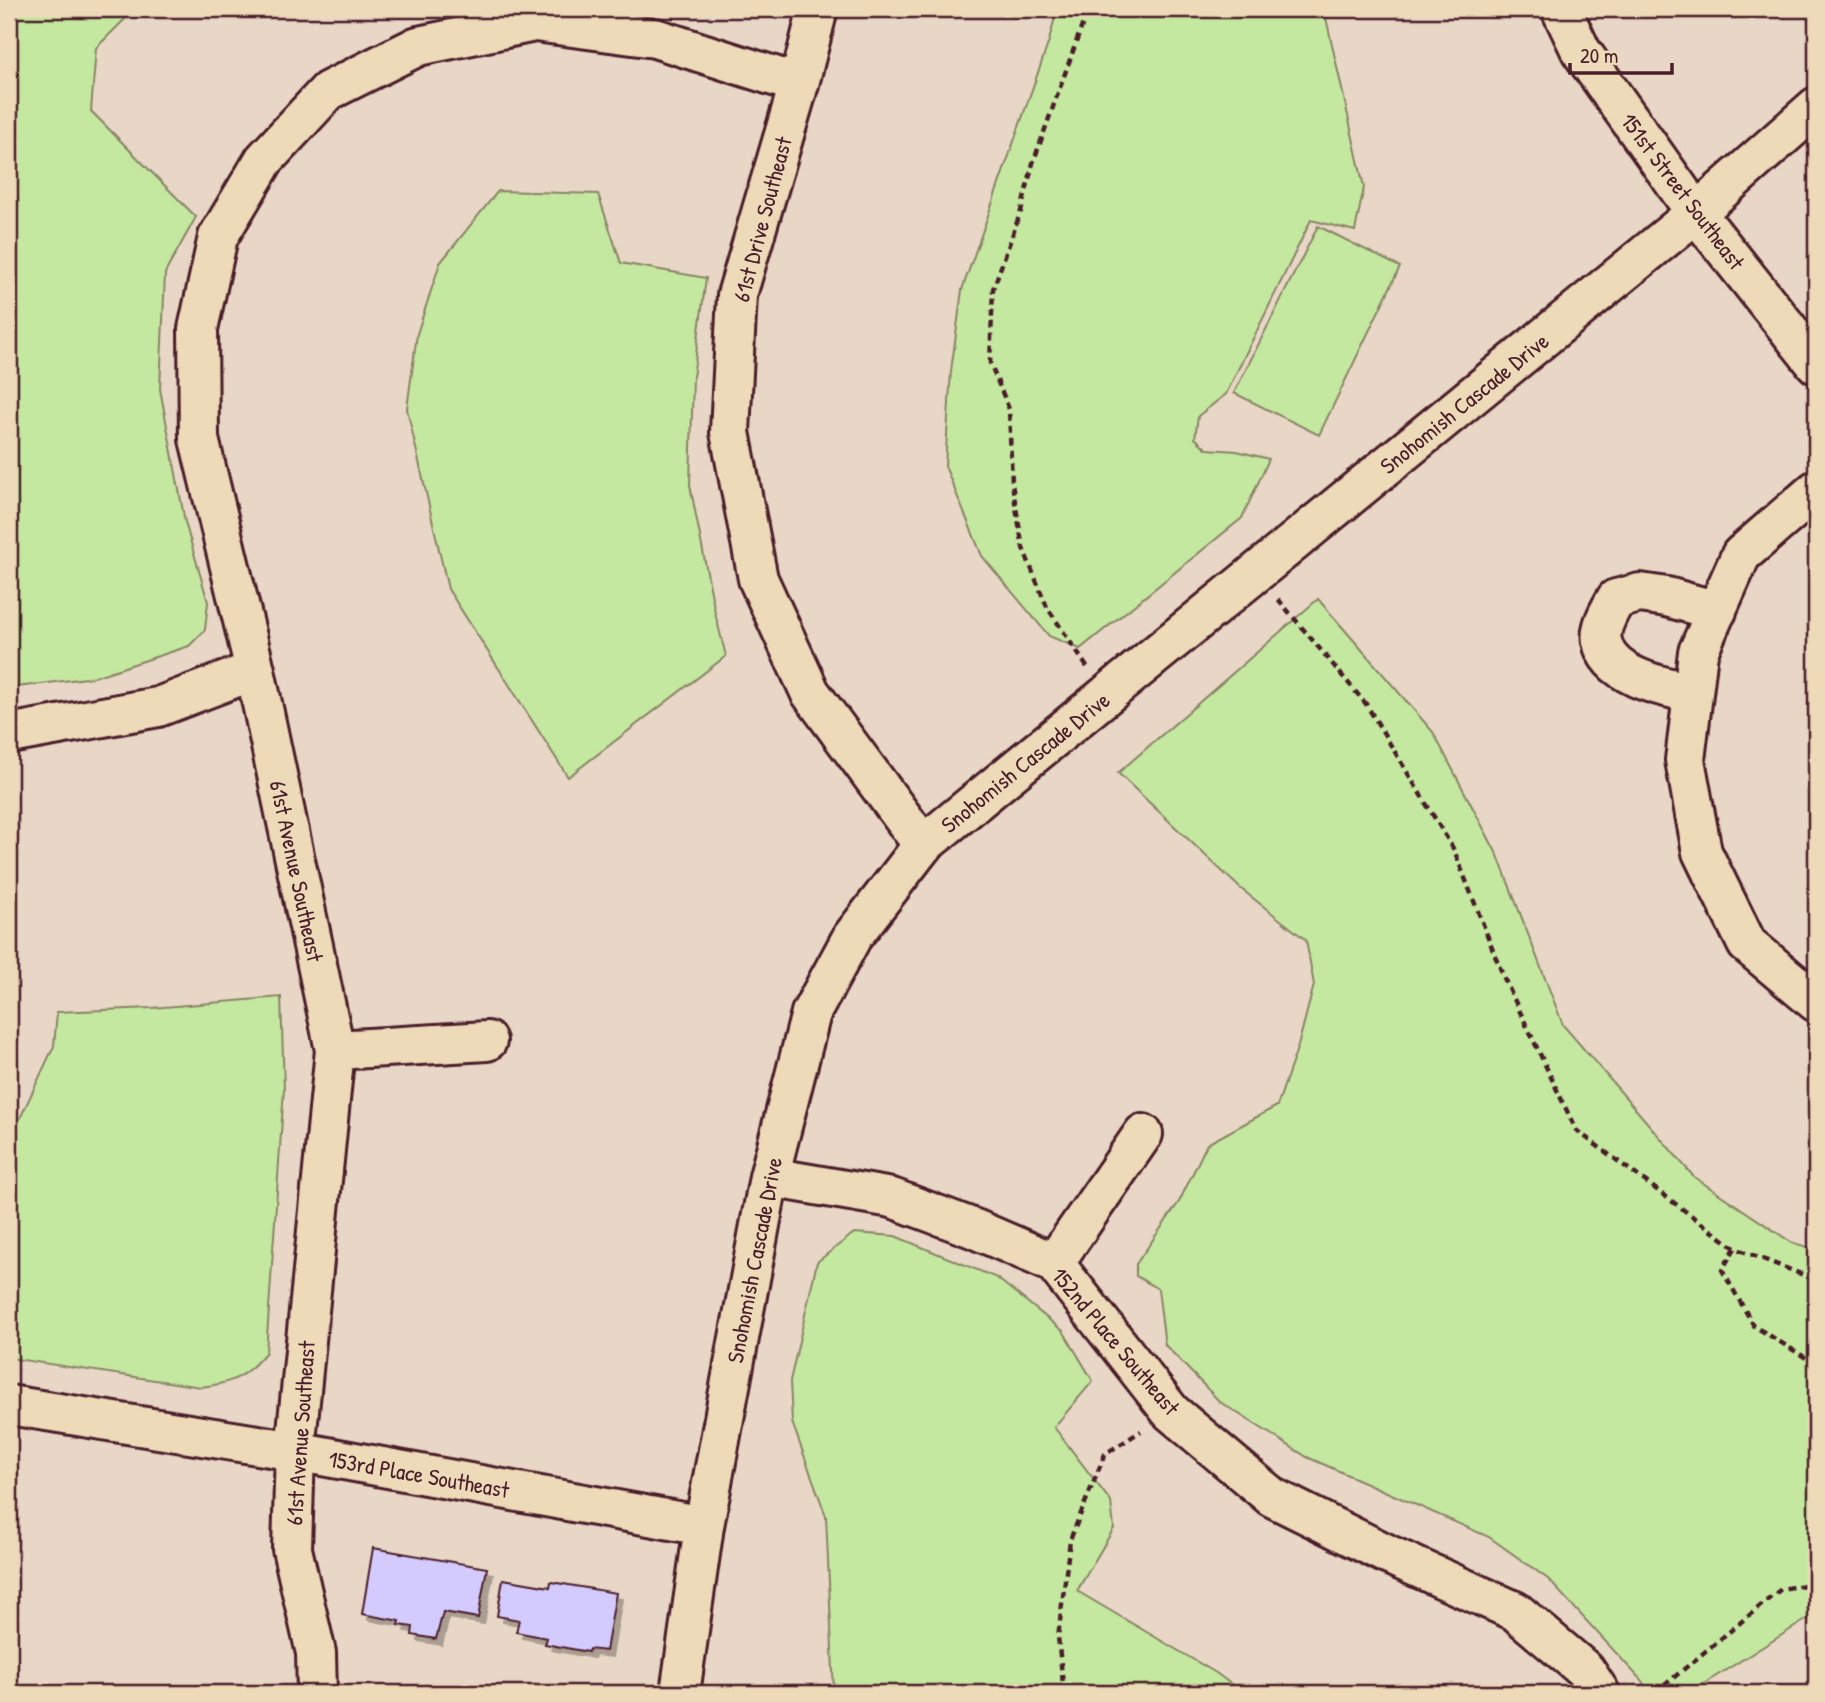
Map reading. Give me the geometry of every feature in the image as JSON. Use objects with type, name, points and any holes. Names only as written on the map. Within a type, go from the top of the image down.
[{"type":"street","name":"61st Drive Southeast","points":[[818,9],[799,84],[737,295],[730,432],[758,579],[810,692],[923,845]]},
{"type":"street","name":"151st Street Southeast","points":[[1561,9],[1581,51],[1696,213],[1816,364]]},
{"type":"street","name":"61st Avenue Southeast","points":[[317,1693],[316,1653],[292,1549],[295,1451],[335,1050],[255,670],[199,439],[198,329],[218,237],[264,160],[328,91],[418,46],[535,22],[655,37],[799,84]]},
{"type":"street","name":"Snohomish Cascade Drive","points":[[680,1693],[704,1526],[769,1177],[811,1013],[852,937],[923,845],[1696,213],[1816,107]]},
{"type":"street","points":[[1816,490],[1741,555],[1698,652],[1685,760],[1702,852],[1747,944],[1816,1002]]},
{"type":"street","points":[[1693,693],[1650,684],[1626,671],[1610,658],[1601,640],[1605,621],[1616,599],[1640,593],[1667,597],[1717,611]]},
{"type":"street","points":[[9,734],[158,707],[255,670]]},
{"type":"street","points":[[335,1050],[486,1041]]},
{"type":"street","points":[[1054,1264],[1143,1134]]},
{"type":"street","name":"152nd Place Southeast","points":[[769,1177],[892,1198],[975,1229],[1054,1264],[1171,1412],[1272,1497],[1387,1554],[1515,1611],[1585,1670],[1600,1693]]},
{"type":"street","name":"153rd Place Southeast","points":[[9,1405],[295,1451],[704,1526]]},
{"type":"path","points":[[1088,9],[1033,163],[1021,211],[993,289],[990,363],[1009,409],[1012,484],[1023,548],[1048,607],[1106,695]]},
{"type":"path","points":[[1256,572],[1366,705],[1454,850],[1504,978],[1576,1130],[1735,1248],[1816,1280]]},
{"type":"path","points":[[1735,1248],[1722,1270],[1754,1326],[1816,1364]]},
{"type":"path","points":[[1064,1693],[1058,1637],[1070,1540],[1105,1454],[1171,1412]]},
{"type":"path","points":[[1655,1693],[1781,1589],[1816,1583]]},
{"type":"green space","points":[[9,9],[135,9],[96,48],[91,111],[196,217],[165,273],[160,389],[185,522],[208,602],[205,630],[189,646],[94,677],[9,688]]},
{"type":"green space","points":[[1057,9],[1324,9],[1364,187],[1355,231],[1311,220],[1226,394],[1198,416],[1195,438],[1207,449],[1237,451],[1269,459],[1242,518],[1080,649],[1049,636],[982,556],[945,466],[951,371],[962,290],[1049,41]]},
{"type":"green space","points":[[498,191],[598,194],[621,263],[706,278],[693,377],[690,485],[726,656],[568,777],[448,589],[407,409],[417,334],[440,263]]},
{"type":"green space","points":[[1318,226],[1400,267],[1319,435],[1234,393]]},
{"type":"green space","points":[[1318,599],[1433,732],[1498,856],[1563,1025],[1694,1177],[1791,1242],[1816,1250],[1816,1629],[1809,1618],[1689,1693],[1649,1693],[1642,1681],[1548,1579],[1489,1537],[1307,1457],[1220,1402],[1165,1345],[1158,1289],[1136,1276],[1136,1264],[1179,1202],[1207,1144],[1277,1106],[1298,1046],[1314,985],[1306,940],[1240,888],[1118,773]]},
{"type":"green space","points":[[281,997],[284,1089],[266,1352],[245,1373],[231,1381],[201,1387],[9,1358],[9,1142],[54,1046],[57,1012],[152,1008]]},
{"type":"green space","points":[[854,1233],[895,1236],[997,1278],[1063,1331],[1093,1381],[1054,1427],[1111,1502],[1114,1528],[1077,1591],[1216,1673],[1243,1693],[834,1693],[826,1516],[792,1422],[790,1381],[817,1262]]},
{"type":"building","points":[[373,1548],[487,1568],[478,1618],[443,1612],[436,1639],[412,1635],[413,1627],[399,1625],[400,1621],[362,1614]]},
{"type":"building","points":[[503,1579],[550,1587],[551,1582],[616,1593],[606,1651],[589,1649],[588,1652],[545,1644],[547,1638],[516,1632],[519,1620],[497,1616]]}]
